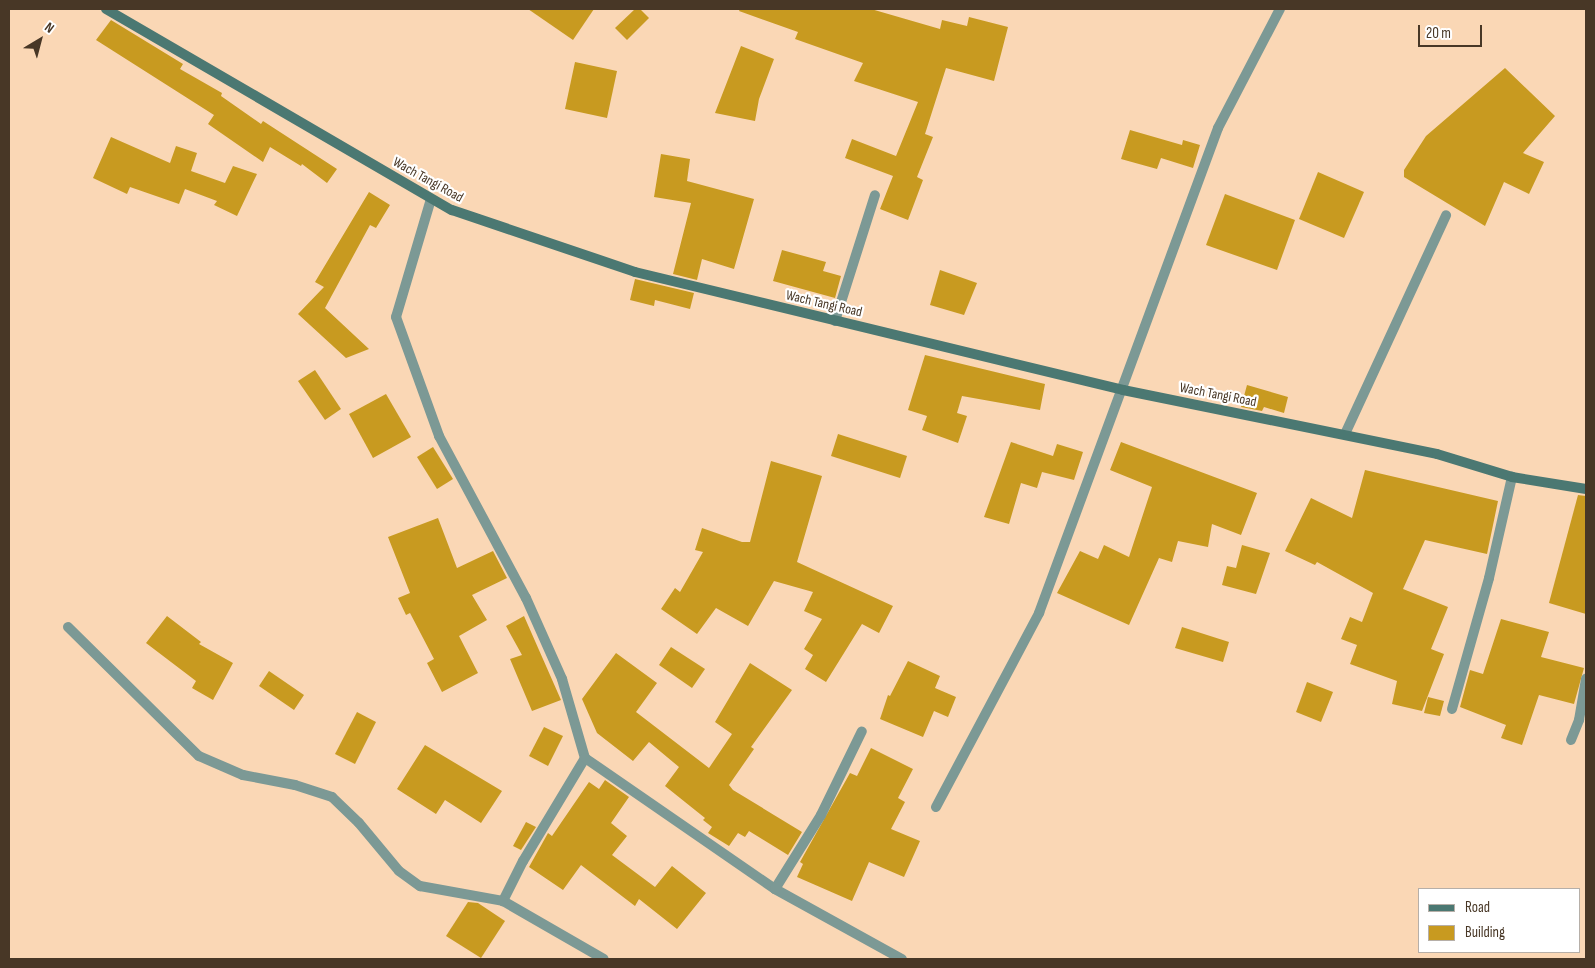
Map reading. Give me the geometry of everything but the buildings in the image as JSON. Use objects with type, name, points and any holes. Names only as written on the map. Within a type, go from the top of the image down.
[{"type":"main road","name":"Wach Tangi Road","points":[[106,9],[452,210],[635,272],[1123,390],[1437,454],[1512,477],[1586,489]]},
{"type":"street","points":[[936,807],[1039,613],[1123,390],[1218,128],[1280,9]]},
{"type":"street","points":[[835,321],[875,195]]},
{"type":"street","points":[[431,199],[396,318],[439,436],[526,598],[562,679],[585,758],[775,889],[902,959]]},
{"type":"street","points":[[1345,434],[1446,215]]},
{"type":"street","points":[[1452,708],[1489,578],[1512,477]]},
{"type":"street","points":[[68,627],[199,756],[243,774],[295,785],[332,797],[359,823],[399,871],[420,886],[503,901],[604,959]]},
{"type":"street","points":[[1571,740],[1579,720],[1586,679]]},
{"type":"street","points":[[775,889],[821,815],[862,731]]},
{"type":"street","points":[[503,901],[523,861],[585,758]]}]
